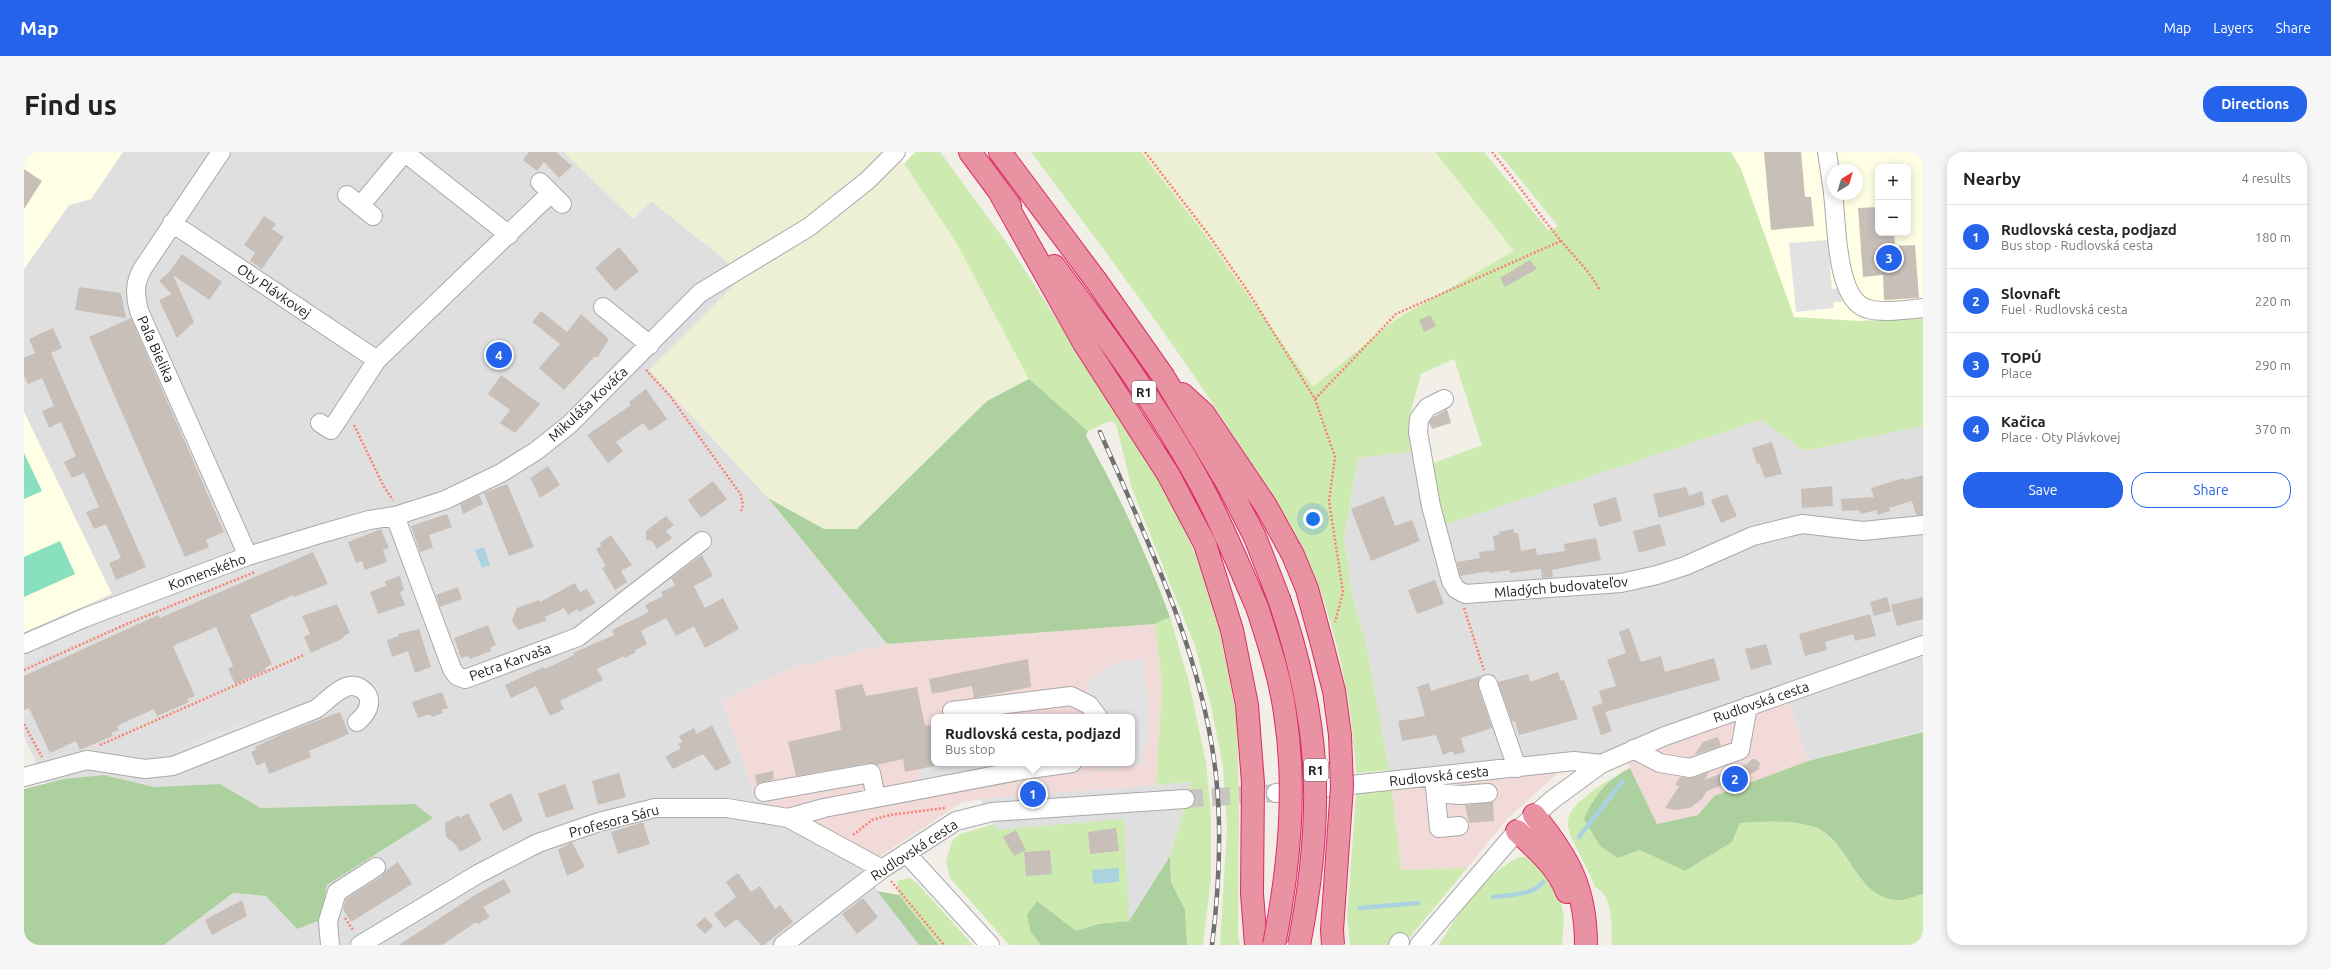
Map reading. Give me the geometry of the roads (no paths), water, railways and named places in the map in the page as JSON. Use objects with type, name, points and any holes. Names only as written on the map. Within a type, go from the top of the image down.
[{"type":"highway","name":"R1","points":[[970,152],[1112,345],[1157,411],[1201,486],[1230,545],[1257,607],[1276,671],[1285,712],[1290,753],[1290,846],[1284,893],[1274,945]]},
{"type":"highway","name":"R1","points":[[1000,152],[1097,282],[1163,376],[1244,516],[1255,538],[1280,599],[1301,669],[1315,753],[1317,799],[1314,849],[1299,945]]},
{"type":"highway","points":[[1001,195],[1084,343],[1168,474],[1208,552],[1232,630],[1248,705],[1253,783],[1252,894],[1256,945]]},
{"type":"highway","points":[[1163,376],[1208,420],[1266,506],[1293,555],[1307,589],[1334,691],[1340,735],[1342,786],[1332,930],[1334,945]]},
{"type":"highway","points":[[1534,815],[1550,834],[1568,863],[1577,884],[1583,901],[1586,945]]},
{"type":"highway","points":[[1517,831],[1545,857],[1561,878],[1571,902],[1572,945]]},
{"type":"street","name":"Paľa Bielika","points":[[221,152],[172,222],[137,277],[135,297],[139,311],[248,556]]},
{"type":"street","points":[[360,206],[405,152],[509,235]]},
{"type":"street","name":"Mikuláša Kováča","points":[[399,514],[445,500],[478,486],[530,455],[570,424],[700,294],[717,282],[809,227],[868,180],[896,152]]},
{"type":"street","points":[[1828,152],[1829,164]]},
{"type":"street","points":[[320,423],[331,430],[377,360],[509,235],[551,193]]},
{"type":"street","points":[[1834,200],[1843,278],[1852,298],[1867,309],[1923,308]]},
{"type":"street","name":"Oty Plávkovej","points":[[172,222],[377,360]]},
{"type":"street","points":[[602,307],[650,345]]},
{"type":"street","name":"Mladých budovateľov","points":[[1444,398],[1428,407],[1419,419],[1420,446],[1427,472],[1431,506],[1451,581],[1456,589],[1465,594],[1591,586],[1636,580],[1684,566],[1753,536],[1802,524],[1863,531],[1923,525]]},
{"type":"street","name":"Komenského","points":[[24,644],[91,615],[248,556],[369,520],[399,514]]},
{"type":"street","name":"Petra Karvaša","points":[[399,514],[452,669],[457,676],[465,679],[578,636],[702,541]]},
{"type":"street","name":"Rudlovská cesta","points":[[1420,945],[1443,915],[1517,831],[1575,781],[1601,764],[1633,749],[1748,706],[1923,645]]},
{"type":"street","points":[[1488,684],[1517,768]]},
{"type":"street","points":[[24,777],[87,760],[145,769],[173,766],[316,709],[346,687],[360,687],[369,699],[367,710],[357,722]]},
{"type":"street","points":[[952,711],[1071,696],[1089,705],[1096,714]]},
{"type":"street","points":[[1633,749],[1660,763],[1690,768],[1740,750],[1748,706]]},
{"type":"street","name":"Rudlovská cesta","points":[[1276,793],[1435,785],[1517,768],[1574,761],[1601,764]]},
{"type":"street","points":[[788,818],[824,808],[1051,766]]},
{"type":"street","points":[[764,792],[871,773],[876,798]]},
{"type":"street","points":[[1459,826],[1440,828],[1435,785],[1460,795],[1488,793]]},
{"type":"street","name":"Rudlovská cesta","points":[[784,945],[886,874],[906,853],[956,821],[992,812],[1185,799]]},
{"type":"street","name":"Profesora Sáru","points":[[360,945],[478,874],[538,843],[599,822],[655,808],[727,808],[788,818],[886,874]]},
{"type":"street","points":[[906,853],[990,945]]},
{"type":"street","points":[[330,945],[328,921],[337,892],[376,867]]},
{"type":"water","points":[[484,547],[490,565],[482,568],[475,550]]},
{"type":"water","points":[[1119,868],[1119,882],[1093,884],[1092,870]]},
{"type":"waterway","points":[[1579,837],[1622,782]]},
{"type":"waterway","points":[[1493,897],[1527,892],[1538,887],[1543,882]]},
{"type":"waterway","points":[[1360,908],[1418,903]]},
{"type":"tunnel","points":[[1185,799],[1276,793]]},
{"type":"railway","points":[[1100,432],[1137,515],[1171,600],[1199,687],[1209,731],[1216,776],[1219,818],[1218,882],[1212,945]]},
{"type":"place","name":"TOPÚ","points":[[1889,258]]},
{"type":"place","name":"Kačica","points":[[499,355]]},
{"type":"place","name":"Slovnaft","points":[[1735,779]]},
{"type":"place","name":"Rudlovská cesta, podjazd","points":[[1033,794]]}]
